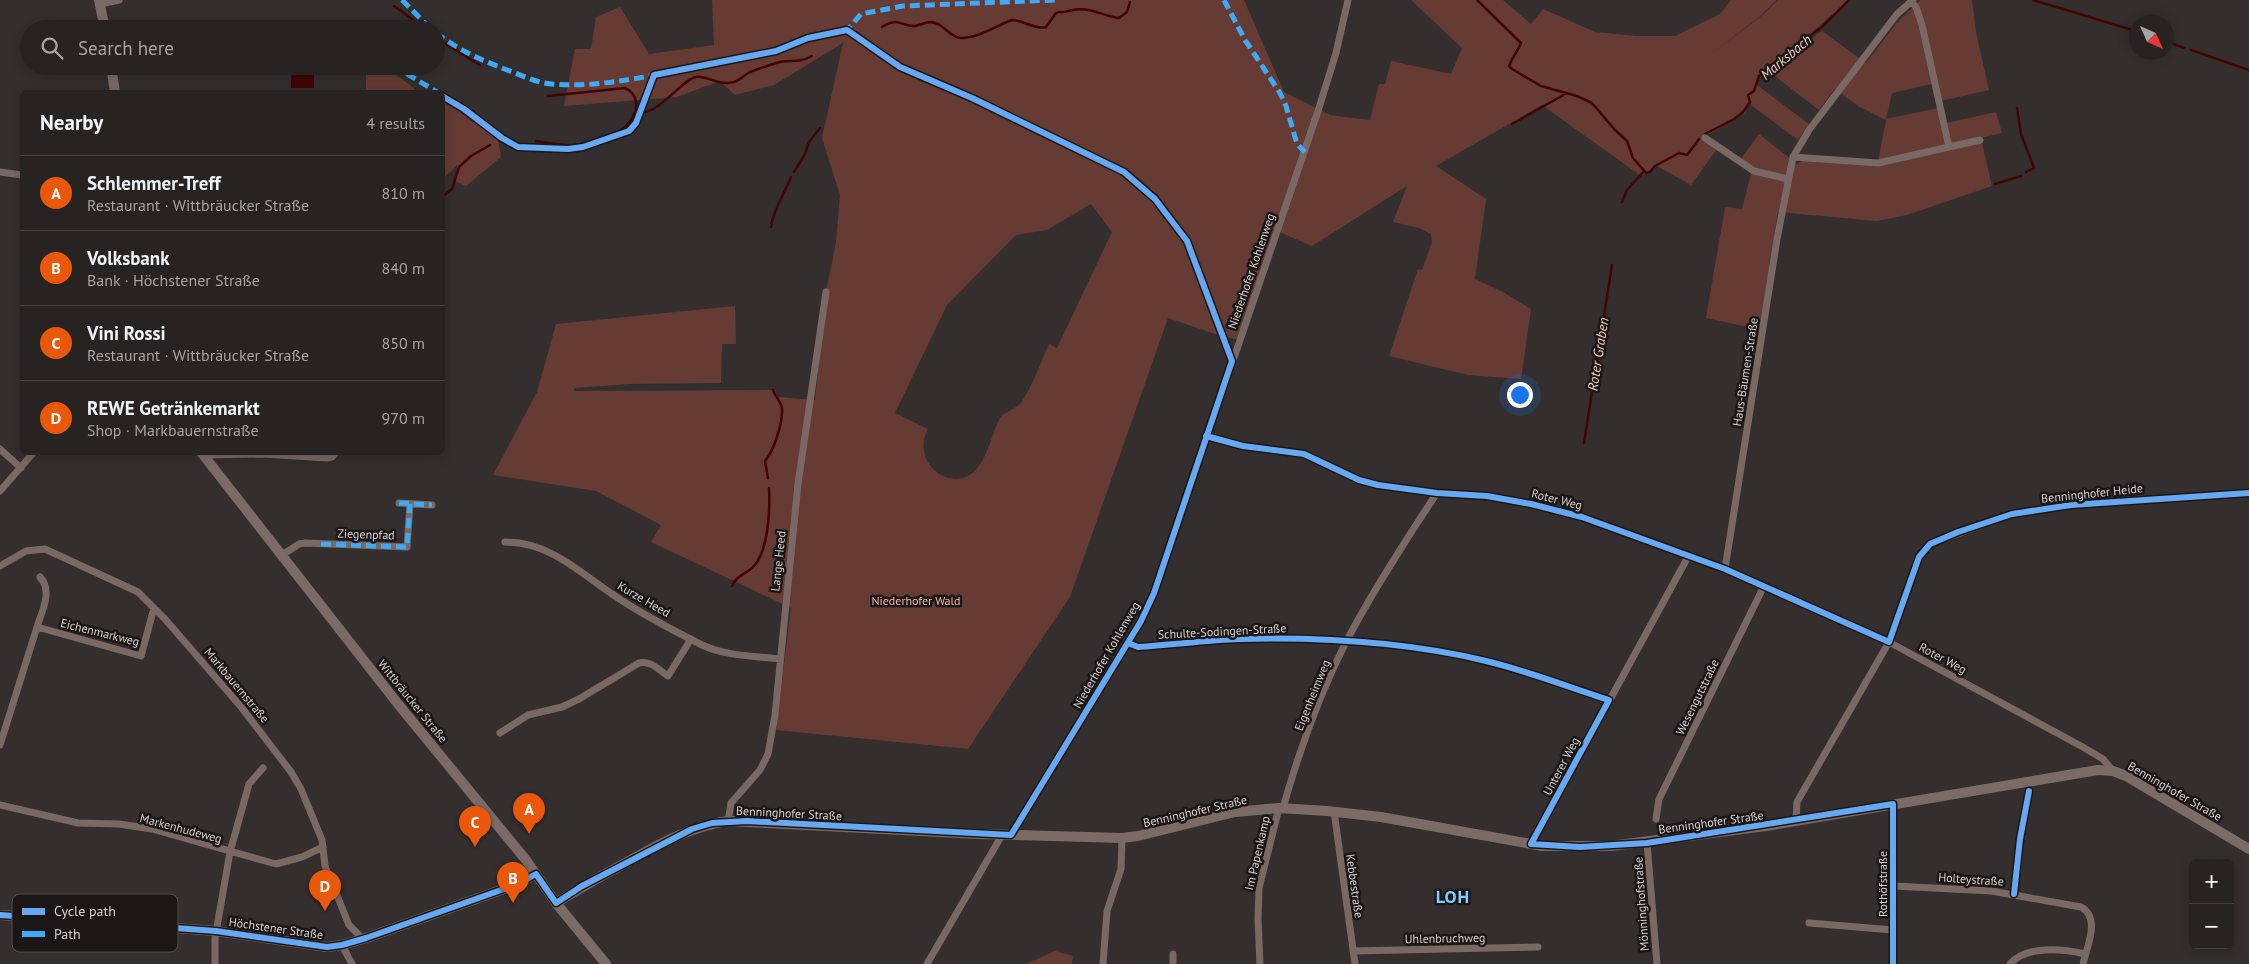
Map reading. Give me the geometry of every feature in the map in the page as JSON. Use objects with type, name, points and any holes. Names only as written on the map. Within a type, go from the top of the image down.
[{"type":"main road","points":[[100,2],[103,20]]},
{"type":"main road","points":[[112,75],[115,90]]},
{"type":"main road","name":"Wittbräucker Straße","points":[[203,455],[606,964]]},
{"type":"main road","name":"Benninghofer Straße","points":[[556,903],[582,886],[676,836],[701,826],[728,821],[1006,835],[1122,838],[1138,836],[1235,812],[1281,808],[1334,811],[1458,830],[1531,844],[1580,847],[1648,842],[1796,820],[2089,771],[2114,771],[2140,784],[2249,849]]},
{"type":"main road","name":"Höchstener Straße","points":[[178,928],[216,931],[311,945],[342,945],[514,886],[536,874]]},
{"type":"street","points":[[100,2],[119,0]]},
{"type":"street","name":"Niederhofer Kohlenweg","points":[[927,964],[1006,835],[1128,643],[1154,593],[1318,111],[1336,53],[1348,0]]},
{"type":"street","name":"Haus-Bäumen-Straße","points":[[1724,569],[1788,179],[1794,157],[1809,130],[1897,14],[1912,0],[1922,25],[1949,147]]},
{"type":"street","points":[[1705,138],[1754,171],[1788,179]]},
{"type":"street","points":[[1794,157],[1878,163],[1980,140]]},
{"type":"street","points":[[0,172],[20,175]]},
{"type":"street","name":"Lange Heed","points":[[728,821],[731,803],[760,770],[768,754],[798,484],[826,292]]},
{"type":"street","name":"Roter Weg","points":[[1206,436],[1243,446],[1304,454],[1358,480],[1378,486],[1437,493],[1487,496],[1531,504],[1582,517],[1689,555],[1889,642],[2081,746],[2103,759],[2114,771]]},
{"type":"street","points":[[0,449],[21,468]]},
{"type":"street","points":[[0,492],[32,455]]},
{"type":"street","points":[[280,455],[327,458],[334,455]]},
{"type":"street","name":"Eigenheimweg","points":[[1281,808],[1313,717],[1347,641],[1385,572],[1437,493]]},
{"type":"street","name":"Benninghofer Heide","points":[[1796,820],[1797,802],[1889,642],[1918,557],[1930,544],[1958,532],[2012,514],[2070,505],[2249,493]]},
{"type":"street","points":[[399,503],[432,505]]},
{"type":"street","name":"Ziegenpfad","points":[[282,555],[299,544],[305,543],[407,548],[410,504]]},
{"type":"street","name":"Kurze Heed","points":[[505,542],[530,544],[548,550],[613,595],[704,646],[732,653],[780,659]]},
{"type":"street","name":"Markbauernstraße","points":[[0,566],[26,551],[45,549],[138,592],[154,608],[214,673],[284,762],[301,789],[322,840],[325,866],[349,925],[363,939]]},
{"type":"street","name":"Unterer Weg","points":[[1531,844],[1689,555]]},
{"type":"street","points":[[0,745],[47,593],[45,582],[40,577]]},
{"type":"street","name":"Wesengutstraße","points":[[1656,819],[1659,799],[1763,588]]},
{"type":"street","name":"Eichenmarkweg","points":[[37,628],[140,656],[154,608]]},
{"type":"street","points":[[500,733],[528,715],[562,707],[579,699],[644,661],[668,676],[690,638]]},
{"type":"street","name":"Schulte-Sodingen-Straße","points":[[1128,643],[1138,647],[1240,639],[1347,641],[1427,650],[1487,661],[1609,700]]},
{"type":"street","points":[[215,964],[216,931],[230,852],[249,784],[264,768]]},
{"type":"street","name":"Rothöfstraße","points":[[1893,804],[1893,964]]},
{"type":"street","name":"Markenhudeweg","points":[[0,805],[78,823],[119,824],[152,829],[276,864],[302,857],[323,848]]},
{"type":"street","name":"Im Papenkamp","points":[[1260,964],[1259,888],[1281,808]]},
{"type":"street","name":"Kebbestraße","points":[[1334,811],[1355,964]]},
{"type":"street","points":[[1103,964],[1107,911],[1121,869],[1122,838]]},
{"type":"street","name":"Mönninghofstraße","points":[[1648,842],[1657,964]]},
{"type":"street","name":"Holteystraße","points":[[1894,886],[1991,891],[2081,907],[2089,913],[2092,922],[2083,964]]},
{"type":"street","points":[[1809,923],[1893,930]]},
{"type":"street","points":[[342,945],[352,964]]},
{"type":"street","name":"Uhlenbruchweg","points":[[1353,951],[1538,947]]},
{"type":"street","points":[[2010,964],[2017,956],[2030,952],[2068,950],[2085,954]]},
{"type":"street","points":[[1173,954],[1173,964]]},
{"type":"green space","name":"Niederhofer Wald","points":[[712,0],[1244,0],[1284,92],[1330,115],[1370,120],[1379,84],[1385,84],[1391,61],[1451,74],[1462,48],[1411,0],[1503,0],[1531,24],[1543,9],[1595,32],[1636,36],[1675,36],[1720,14],[1731,0],[1777,0],[1758,18],[1711,54],[1759,18],[1778,0],[1849,0],[1772,67],[1822,31],[1866,63],[1896,24],[1920,0],[1972,0],[1976,32],[1989,90],[1941,101],[1936,83],[1892,93],[1886,119],[1938,108],[1942,124],[1996,112],[2002,133],[1981,138],[1992,186],[1907,215],[1877,221],[1778,212],[1769,265],[1772,267],[1762,330],[1706,318],[1725,207],[1742,209],[1752,169],[1740,160],[1759,134],[1797,164],[1804,160],[1878,161],[1886,120],[1858,106],[1835,89],[1819,110],[1767,70],[1760,75],[1757,85],[1809,124],[1798,140],[1751,105],[1751,99],[1745,113],[1701,139],[1716,150],[1691,185],[1657,166],[1641,176],[1542,105],[1436,166],[1486,199],[1475,279],[1503,292],[1531,309],[1521,379],[1468,375],[1389,356],[1418,269],[1422,270],[1432,242],[1431,234],[1419,228],[1393,222],[1407,186],[1312,246],[1277,231],[1239,340],[1168,318],[1070,597],[968,749],[776,730],[791,608],[651,542],[661,525],[596,491],[493,475],[537,392],[556,324],[735,306],[736,344],[722,344],[721,383],[631,384],[574,388],[574,391],[775,390],[778,397],[815,400],[826,292],[836,242],[840,195],[822,138],[843,43],[774,85],[735,95],[720,81],[677,97],[564,106],[575,49],[591,49],[596,17],[620,7],[649,54],[714,45]],"holes":[[[1091,204],[1112,232],[1057,348],[1049,344],[1025,397],[1019,405],[1000,418],[985,456],[978,467],[969,475],[958,479],[948,478],[938,473],[930,465],[925,454],[924,442],[928,429],[895,413],[947,305],[1016,235],[1047,230]]]},
{"type":"green space","points":[[366,75],[396,75],[414,88],[414,90],[366,90]]},
{"type":"green space","points":[[445,102],[498,139],[501,157],[466,186],[455,181],[457,165],[445,177]]},
{"type":"green space","points":[[1055,951],[1073,956],[1072,964],[1026,964]]},
{"type":"shaded area","points":[[291,75],[314,75],[314,88],[291,88]]},
{"type":"waterway","name":"Marksbach","points":[[1477,0],[1521,43],[1509,66],[1541,86],[1577,96],[1592,103],[1627,141],[1633,158],[1646,173],[1679,153],[1687,155],[1699,139]]},
{"type":"waterway","name":"Marksbach","points":[[1705,134],[1734,119],[1743,112],[1750,102],[1748,95],[1754,91],[1759,76],[1822,27],[1849,0]]},
{"type":"waterway","points":[[2033,0],[2129,29]]},
{"type":"waterway","name":"Marksbach","points":[[882,27],[893,22],[910,26],[932,22],[961,38],[981,34],[1012,20],[1042,28],[1046,27],[1056,13],[1075,9],[1088,10],[1119,18],[1127,12],[1130,2]]},
{"type":"waterway","name":"Marksbach","points":[[394,6],[413,20]]},
{"type":"waterway","name":"Marksbach","points":[[445,44],[480,65]]},
{"type":"waterway","points":[[2174,44],[2184,48]]},
{"type":"waterway","points":[[2191,50],[2249,70]]},
{"type":"waterway","name":"Marksbach","points":[[643,112],[657,107],[685,83],[696,77],[704,77],[723,83],[734,82],[750,72],[776,63],[798,61],[812,56]]},
{"type":"waterway","name":"Marksbach","points":[[536,141],[578,145],[591,144],[618,132],[632,119],[635,111],[635,98],[625,88],[548,96]]},
{"type":"waterway","points":[[1512,124],[1567,93]]},
{"type":"waterway","points":[[2017,108],[2021,134],[2034,168],[2026,172]]},
{"type":"waterway","name":"Lange Heed","points":[[794,172],[805,154],[809,142],[820,128]]},
{"type":"waterway","points":[[445,195],[452,189],[459,167],[471,156],[490,145]]},
{"type":"waterway","name":"Roter Graben","points":[[1622,202],[1627,190],[1644,171]]},
{"type":"waterway","points":[[1995,184],[2021,176]]},
{"type":"waterway","name":"Lange Heed","points":[[771,227],[791,177]]},
{"type":"waterway","name":"Roter Graben","points":[[1584,443],[1612,265]]},
{"type":"waterway","name":"Lange Heed","points":[[768,478],[765,461],[775,444],[782,414],[782,408],[773,390]]},
{"type":"waterway","name":"Lange Heed","points":[[732,586],[736,579],[755,565],[760,557],[766,538],[769,517],[769,488]]},
{"type":"marked path","points":[[402,0],[422,20]]},
{"type":"marked path","points":[[843,31],[847,30],[861,14],[903,6],[1055,0]]},
{"type":"marked path","points":[[1224,0],[1245,40],[1280,93],[1286,106],[1297,144],[1305,152]]},
{"type":"marked path","points":[[445,39],[474,56],[542,83],[565,85],[591,84],[656,75]]},
{"type":"marked path","points":[[409,75],[434,90]]},
{"type":"marked path","points":[[399,503],[432,505]]},
{"type":"marked path","points":[[321,544],[407,547],[410,504]]},
{"type":"cycle path","points":[[178,928],[216,931],[327,947],[342,945],[518,884],[536,874],[556,903],[582,886],[692,829],[712,823],[747,821],[1011,835],[1141,621],[1154,593],[1232,361],[1187,241],[1155,199],[1124,172],[972,98],[900,67],[847,30],[808,38],[776,51],[654,75],[636,123],[629,131],[583,147],[568,149],[518,147],[445,98]]},
{"type":"cycle path","points":[[1206,436],[1243,446],[1304,454],[1359,480],[1378,485],[1437,493],[1487,496],[1531,504],[1582,517],[1725,569],[1889,642],[1919,557],[1930,544],[1958,532],[2012,514],[2071,505],[2249,493]]},
{"type":"cycle path","points":[[1128,643],[1138,647],[1228,640],[1302,639],[1395,645],[1426,649],[1502,665],[1609,700],[1531,844],[1580,847],[1647,843],[1893,804],[1893,964]]},
{"type":"cycle path","points":[[2014,894],[2020,839],[2029,791]]},
{"type":"cycle path","points":[[0,915],[12,916]]},
{"type":"place","name":"Schlemmer-Treff","points":[[529,834]]},
{"type":"place","name":"Vini Rossi","points":[[475,847]]},
{"type":"place","name":"Volksbank","points":[[513,903]]},
{"type":"place","name":"REWE Getränkemarkt","points":[[325,911]]},
{"type":"district","name":"LOH","points":[[1453,896]]}]
